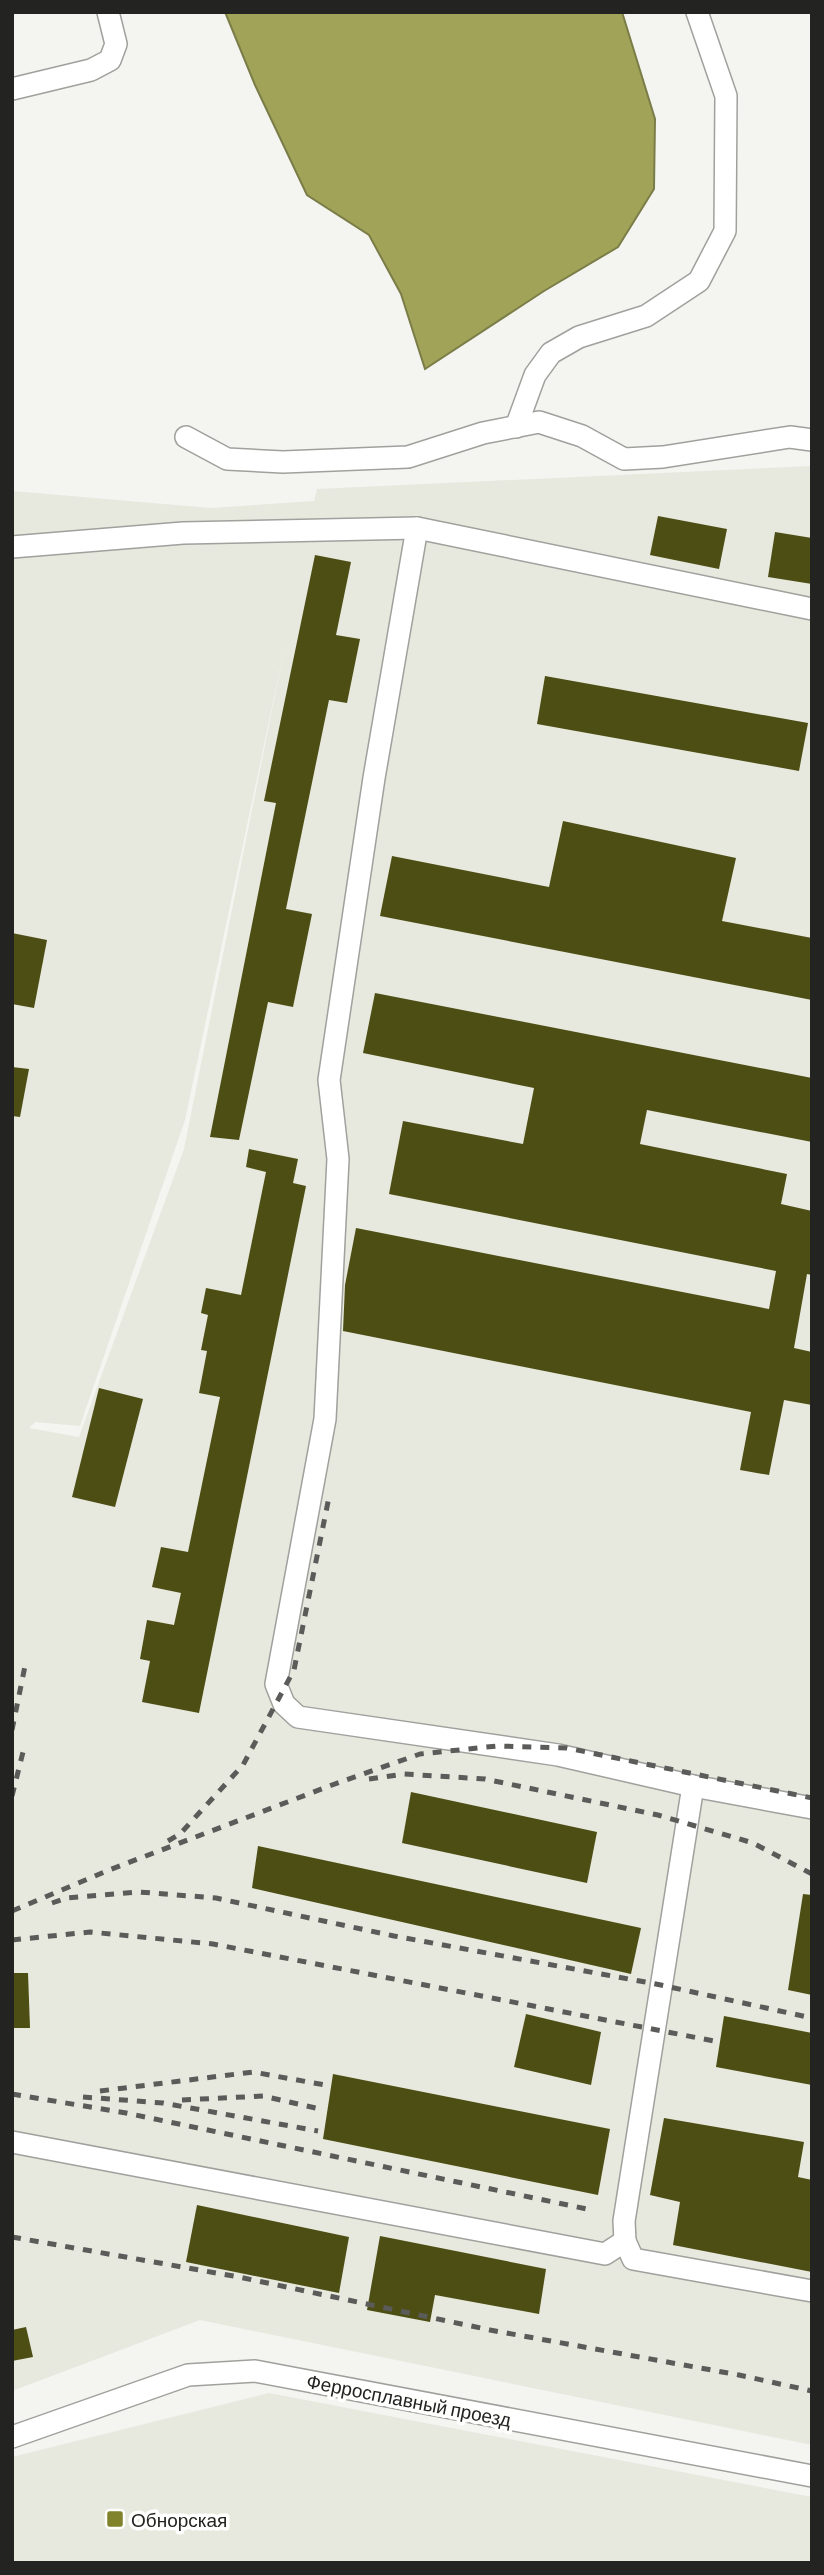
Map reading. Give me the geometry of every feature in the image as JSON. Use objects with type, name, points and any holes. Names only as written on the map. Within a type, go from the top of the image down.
[{"type":"street","points":[[12,89],[90,70],[110,60],[116,44],[108,12]]},
{"type":"street","points":[[516,427],[534,375],[551,353],[579,337],[646,316],[699,281],[725,231],[726,96],[697,12]]},
{"type":"street","points":[[186,437],[227,459],[283,462],[408,457],[483,433],[539,422],[582,436],[624,459],[663,457],[790,437],[812,440]]},
{"type":"street","points":[[417,528],[373,778],[329,1080],[338,1160],[325,1419],[276,1684],[284,1704],[299,1717],[558,1755],[693,1786],[812,1808]]},
{"type":"street","points":[[12,547],[183,533],[417,528],[812,609]]},
{"type":"street","points":[[693,1786],[626,2208],[625,2241],[633,2259],[812,2291]]},
{"type":"street","points":[[12,2142],[605,2254],[625,2241]]},
{"type":"street","name":"Ферросплавный проезд","points":[[12,2437],[188,2375],[255,2371],[812,2476]]},
{"type":"shaded area","points":[[225,12],[622,12],[655,119],[654,189],[618,247],[544,291],[425,369],[401,294],[369,235],[307,195],[255,85]]},
{"type":"shaded area","points":[[812,466],[812,2445],[200,2320],[12,2391],[12,491],[211,508],[314,501],[317,489]],"holes":[[[286,640],[184,1149],[79,1437],[29,1428],[35,1422],[80,1426],[185,1120]]]},
{"type":"shaded area","points":[[269,2393],[812,2497],[812,2563],[12,2563],[12,2457]]},
{"type":"building","points":[[658,516],[727,529],[719,569],[650,555]]},
{"type":"building","points":[[775,532],[812,538],[812,584],[768,577]]},
{"type":"building","points":[[315,555],[351,562],[336,635],[360,639],[347,703],[329,700],[286,909],[312,914],[293,1007],[268,1002],[239,1140],[210,1137],[276,803],[264,801]]},
{"type":"building","points":[[545,676],[808,723],[799,771],[537,724]]},
{"type":"building","points":[[563,821],[736,858],[722,921],[812,938],[812,1000],[380,916],[392,856],[549,887]]},
{"type":"building","points":[[12,933],[47,940],[34,1008],[12,1004]]},
{"type":"building","points":[[375,993],[812,1078],[812,1142],[647,1110],[640,1144],[787,1174],[781,1204],[812,1211],[812,1275],[807,1274],[794,1348],[812,1352],[812,1405],[784,1400],[769,1475],[740,1470],[751,1412],[343,1331],[345,1285],[356,1228],[769,1309],[776,1271],[389,1194],[403,1121],[523,1144],[534,1088],[363,1053]]},
{"type":"building","points":[[12,1067],[29,1069],[20,1117],[12,1116]]},
{"type":"building","points":[[249,1149],[298,1159],[293,1183],[306,1186],[199,1713],[142,1702],[150,1661],[140,1659],[147,1620],[174,1625],[181,1593],[152,1587],[161,1547],[188,1552],[220,1397],[199,1393],[207,1351],[201,1350],[208,1315],[201,1313],[206,1288],[241,1295],[266,1172],[246,1167]]},
{"type":"building","points":[[99,1388],[143,1399],[115,1507],[72,1497]]},
{"type":"building","points":[[411,1792],[597,1832],[587,1883],[402,1843]]},
{"type":"building","points":[[258,1846],[641,1928],[631,1974],[252,1888]]},
{"type":"building","points":[[803,1894],[812,1895],[812,1995],[788,1990]]},
{"type":"building","points":[[12,1973],[28,1973],[30,2028],[12,2028]]},
{"type":"building","points":[[526,2014],[601,2032],[591,2085],[514,2067]]},
{"type":"building","points":[[724,2016],[812,2033],[812,2085],[716,2067]]},
{"type":"building","points":[[333,2074],[610,2129],[598,2195],[323,2139]]},
{"type":"building","points":[[664,2118],[804,2142],[798,2177],[812,2180],[812,2272],[673,2245],[680,2202],[650,2195]]},
{"type":"building","points":[[197,2205],[349,2237],[339,2293],[186,2262]]},
{"type":"building","points":[[380,2236],[546,2269],[539,2314],[435,2295],[430,2322],[367,2310]]},
{"type":"building","points":[[26,2327],[33,2357],[12,2361],[12,2330]]},
{"type":"railway","points":[[168,1841],[180,1834],[243,1765],[294,1670],[329,1497]]},
{"type":"railway","points":[[12,1730],[25,1666]]},
{"type":"railway","points":[[12,1911],[109,1870],[420,1754],[497,1746],[567,1748],[812,1798]]},
{"type":"railway","points":[[12,1796],[23,1752]]},
{"type":"railway","points":[[369,1779],[404,1774],[485,1779],[658,1815],[753,1843],[812,1874]]},
{"type":"railway","points":[[52,1903],[67,1898],[139,1892],[216,1898],[394,1936],[656,1984],[812,2018]]},
{"type":"railway","points":[[12,1940],[90,1932],[213,1944],[714,2041]]},
{"type":"railway","points":[[100,2091],[253,2072],[325,2085]]},
{"type":"railway","points":[[12,2094],[126,2113],[587,2209]]},
{"type":"railway","points":[[182,2100],[263,2096],[324,2110]]},
{"type":"railway","points":[[83,2097],[163,2103],[318,2131]]},
{"type":"railway","points":[[12,2237],[239,2277],[490,2330],[739,2375],[812,2391]]},
{"type":"place","name":"Обнорская","points":[[115,2519]]}]
